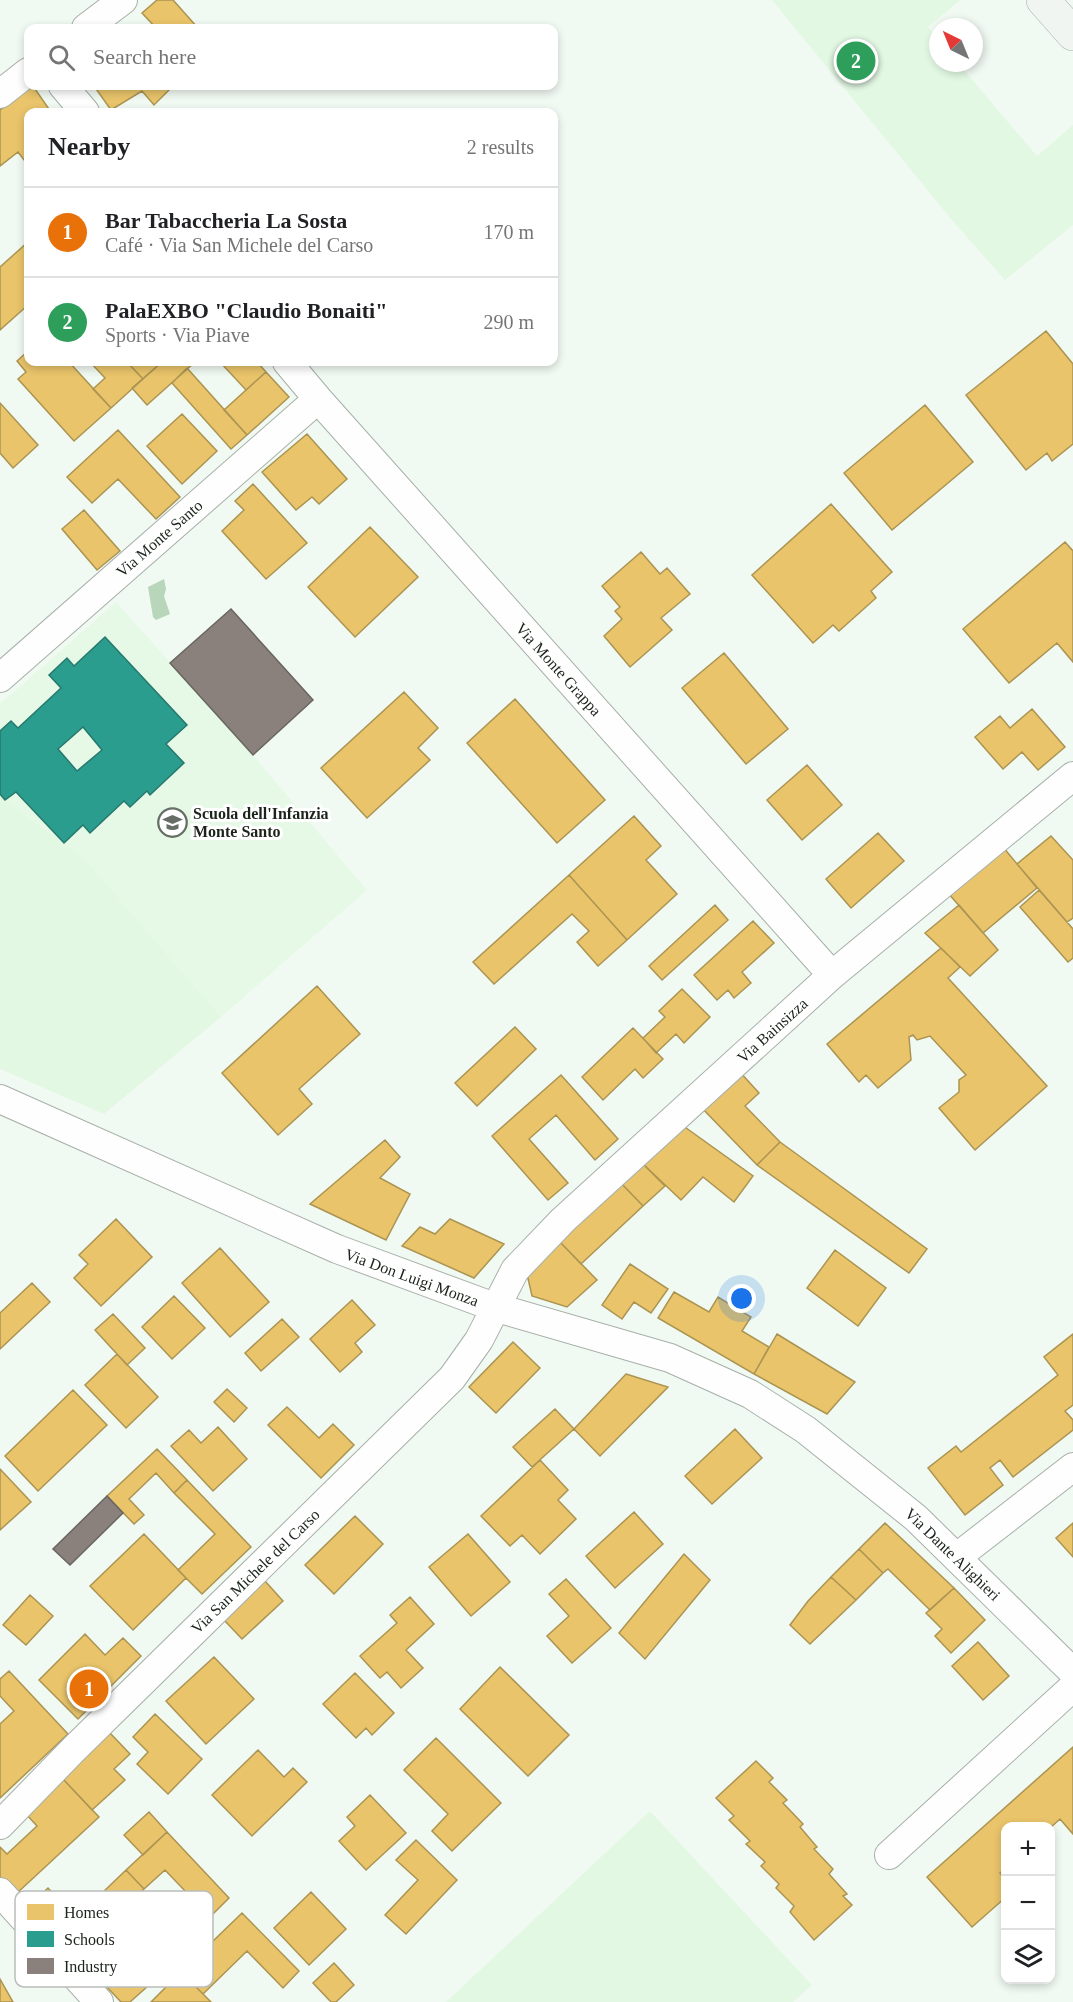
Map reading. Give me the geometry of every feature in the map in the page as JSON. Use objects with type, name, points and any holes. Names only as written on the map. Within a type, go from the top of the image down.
[{"type":"street","points":[[91,24],[123,0]]},
{"type":"street","points":[[1043,0],[1073,34]]},
{"type":"street","points":[[0,94],[24,75]]},
{"type":"street","points":[[66,90],[82,108]]},
{"type":"street","name":"Via Monte Grappa","points":[[290,366],[832,975]]},
{"type":"street","name":"Via Monte Santo","points":[[0,678],[318,399]]},
{"type":"street","name":"Via Bainsizza","points":[[497,1308],[515,1270],[563,1220],[832,975],[1073,776]]},
{"type":"street","name":"Via Don Luigi Monza","points":[[0,1099],[337,1250],[497,1308],[670,1358],[750,1394],[825,1444]]},
{"type":"street","name":"Via San Michele del Carso","points":[[0,1825],[74,1749],[452,1378],[470,1354],[497,1308]]},
{"type":"street","name":"Via Dante Alighieri","points":[[825,1444],[908,1510],[1073,1672]]},
{"type":"street","points":[[957,1557],[1073,1467]]},
{"type":"street","points":[[889,1855],[1073,1687]]},
{"type":"street","points":[[0,1892],[15,1909]]},
{"type":"street","points":[[86,1987],[99,2002]]},
{"type":"shaded area","points":[[772,0],[960,0],[939,18],[929,18],[929,72],[966,72],[1037,156],[1073,125],[1073,225],[1005,280],[951,219]]},
{"type":"shaded area","points":[[164,579],[166,589],[164,596],[170,614],[156,620],[153,617],[148,587]]},
{"type":"shaded area","name":"Scuola dell'Infanzia Monte Santo","points":[[116,602],[253,755],[367,890],[221,1017],[85,859],[0,794],[0,704]]},
{"type":"shaded area","points":[[0,794],[85,859],[221,1017],[104,1114],[0,1069]]},
{"type":"shaded area","points":[[650,1811],[812,1985],[793,2002],[446,2002]]},
{"type":"building: Homes","points":[[157,0],[173,0],[194,24],[152,24],[142,13]]},
{"type":"building: Homes","points":[[28,90],[36,90],[48,108],[24,108],[24,160],[18,152],[0,166],[0,110]]},
{"type":"building: Homes","points":[[97,90],[169,90],[154,105],[142,91],[114,108],[110,108]]},
{"type":"building: Homes","points":[[24,246],[24,309],[0,330],[0,267]]},
{"type":"building: Homes","points":[[1046,331],[1073,364],[1073,444],[1052,461],[1047,453],[1026,470],[966,395]]},
{"type":"building: Homes","points":[[24,355],[24,366],[73,366],[111,408],[74,441],[18,379],[26,372],[17,361]]},
{"type":"building: Homes","points":[[94,366],[131,366],[143,379],[111,408],[93,389],[105,378]]},
{"type":"building: Homes","points":[[131,366],[158,366],[143,379]]},
{"type":"building: Homes","points":[[157,366],[191,366],[147,405],[132,388]]},
{"type":"building: Homes","points":[[224,366],[261,366],[266,372],[246,390]]},
{"type":"building: Homes","points":[[187,368],[247,435],[231,449],[172,383]]},
{"type":"building: Homes","points":[[266,372],[289,397],[247,435],[224,410]]},
{"type":"building: Homes","points":[[0,403],[38,445],[13,468],[0,453]]},
{"type":"building: Homes","points":[[925,405],[973,462],[892,530],[844,473]]},
{"type":"building: Homes","points":[[182,414],[217,451],[182,484],[147,446]]},
{"type":"building: Homes","points":[[118,430],[180,497],[156,519],[118,479],[92,503],[67,477]]},
{"type":"building: Homes","points":[[307,434],[347,479],[319,504],[312,497],[296,510],[262,472]]},
{"type":"building: Homes","points":[[253,484],[307,543],[266,579],[222,531],[244,510],[235,501]]},
{"type":"building: Homes","points":[[831,504],[892,572],[871,591],[876,598],[839,631],[833,625],[813,643],[752,575]]},
{"type":"building: Homes","points":[[84,510],[120,551],[97,570],[62,529]]},
{"type":"building: Homes","points":[[370,527],[418,577],[355,637],[308,587]]},
{"type":"building: Homes","points":[[1065,542],[1073,551],[1073,662],[1057,643],[1009,683],[963,629]]},
{"type":"building: Homes","points":[[641,552],[660,574],[667,568],[690,594],[661,618],[672,630],[630,667],[604,636],[622,619],[615,611],[620,607],[602,586]]},
{"type":"building: Homes","points":[[724,653],[788,729],[746,764],[682,688]]},
{"type":"building: Homes","points":[[404,692],[438,728],[418,748],[430,760],[367,818],[321,768]]},
{"type":"building: Homes","points":[[515,699],[605,800],[557,843],[467,743]]},
{"type":"building: Homes","points":[[1032,709],[1065,747],[1038,770],[1022,752],[1003,769],[975,737],[1000,716],[1010,728]]},
{"type":"building: Homes","points":[[807,765],[842,805],[802,840],[767,800]]},
{"type":"building: Homes","points":[[634,816],[661,846],[646,860],[677,894],[627,940],[569,875]]},
{"type":"building: Homes","points":[[878,833],[904,861],[851,908],[826,879]]},
{"type":"building: Homes","points":[[1051,836],[1073,860],[1073,918],[1067,922],[1017,864]]},
{"type":"building: Homes","points":[[1003,847],[1037,888],[983,933],[948,893]]},
{"type":"building: Homes","points":[[569,875],[627,940],[598,966],[577,942],[589,931],[572,914],[494,984],[473,962]]},
{"type":"building: Homes","points":[[1039,890],[1073,929],[1073,958],[1068,962],[1020,907]]},
{"type":"building: Homes","points":[[715,905],[728,920],[662,980],[649,966]]},
{"type":"building: Homes","points":[[959,905],[998,950],[970,976],[925,933]]},
{"type":"building: Homes","points":[[753,921],[774,943],[742,972],[751,983],[734,998],[728,990],[717,1000],[694,975]]},
{"type":"building: Homes","points":[[941,948],[960,967],[948,978],[1047,1086],[975,1150],[939,1108],[959,1092],[959,1080],[966,1075],[930,1036],[917,1040],[913,1035],[909,1037],[911,1060],[878,1088],[866,1075],[859,1082],[827,1044]]},
{"type":"building: Homes","points":[[317,986],[360,1034],[299,1089],[312,1104],[278,1135],[222,1073]]},
{"type":"building: Homes","points":[[682,989],[710,1017],[684,1043],[676,1034],[656,1053],[643,1038],[665,1017],[659,1011]]},
{"type":"building: Homes","points":[[515,1027],[536,1049],[477,1106],[455,1083]]},
{"type":"building: Homes","points":[[633,1028],[663,1059],[643,1078],[635,1069],[603,1100],[582,1077]]},
{"type":"building: Homes","points":[[739,1071],[759,1093],[745,1106],[780,1142],[757,1165],[700,1106]]},
{"type":"building: Homes","points":[[561,1075],[618,1139],[595,1160],[556,1115],[529,1139],[568,1183],[548,1200],[492,1136]]},
{"type":"building: Homes","points":[[682,1125],[753,1176],[734,1202],[703,1177],[681,1200],[642,1163]]},
{"type":"building: Homes","points":[[385,1140],[400,1157],[380,1178],[410,1194],[386,1240],[310,1204]]},
{"type":"building: Homes","points":[[780,1142],[927,1249],[909,1273],[757,1165]]},
{"type":"building: Homes","points":[[642,1163],[665,1186],[643,1206],[620,1182]]},
{"type":"building: Homes","points":[[620,1182],[643,1206],[581,1264],[560,1242]]},
{"type":"building: Homes","points":[[116,1219],[152,1257],[101,1306],[74,1278],[88,1264],[79,1255]]},
{"type":"building: Homes","points":[[450,1219],[504,1244],[474,1278],[402,1246],[420,1227],[435,1234]]},
{"type":"building: Homes","points":[[560,1242],[597,1280],[567,1307],[532,1296],[527,1274]]},
{"type":"building: Homes","points":[[220,1248],[269,1302],[230,1337],[182,1283]]},
{"type":"building: Homes","points":[[835,1250],[886,1288],[858,1326],[807,1288]]},
{"type":"building: Homes","points":[[630,1264],[668,1289],[651,1313],[634,1302],[622,1319],[602,1305]]},
{"type":"building: Homes","points":[[32,1283],[50,1302],[0,1349],[0,1313]]},
{"type":"building: Homes","points":[[674,1292],[709,1312],[718,1297],[751,1317],[742,1331],[769,1347],[754,1374],[658,1318]]},
{"type":"building: Homes","points":[[174,1296],[205,1328],[172,1359],[142,1327]]},
{"type":"building: Homes","points":[[352,1300],[375,1325],[355,1343],[362,1352],[340,1372],[310,1339]]},
{"type":"building: Homes","points":[[113,1314],[145,1348],[127,1365],[95,1330]]},
{"type":"building: Homes","points":[[282,1319],[299,1337],[261,1371],[245,1353]]},
{"type":"building: Homes","points":[[777,1334],[855,1382],[827,1414],[754,1374]]},
{"type":"building: Homes","points":[[1073,1334],[1073,1405],[1065,1411],[1073,1420],[1073,1430],[1013,1477],[1000,1460],[990,1468],[1003,1485],[965,1515],[928,1468],[956,1446],[961,1452],[1058,1375],[1044,1357]]},
{"type":"building: Homes","points":[[513,1342],[540,1368],[496,1413],[469,1387]]},
{"type":"building: Homes","points":[[117,1354],[158,1397],[126,1428],[85,1385]]},
{"type":"building: Homes","points":[[626,1374],[668,1387],[600,1456],[574,1429]]},
{"type":"building: Homes","points":[[227,1389],[247,1408],[234,1422],[214,1402]]},
{"type":"building: Homes","points":[[73,1390],[107,1425],[38,1491],[5,1456]]},
{"type":"building: Homes","points":[[287,1407],[319,1438],[333,1424],[354,1445],[321,1478],[268,1425]]},
{"type":"building: Homes","points":[[555,1409],[574,1429],[532,1467],[513,1447]]},
{"type":"building: Homes","points":[[218,1427],[247,1459],[213,1491],[171,1446],[189,1430],[201,1443]]},
{"type":"building: Homes","points":[[735,1429],[762,1458],[712,1504],[685,1476]]},
{"type":"building: Homes","points":[[157,1449],[187,1480],[174,1493],[156,1473],[129,1499],[144,1515],[134,1524],[107,1496]]},
{"type":"building: Homes","points":[[540,1460],[568,1490],[558,1500],[576,1519],[540,1554],[522,1535],[510,1546],[481,1516]]},
{"type":"building: Homes","points":[[0,1469],[31,1502],[0,1530]]},
{"type":"building: Homes","points":[[187,1480],[251,1547],[202,1594],[178,1570],[215,1534],[174,1493]]},
{"type":"building: Homes","points":[[634,1512],[663,1544],[615,1588],[586,1556]]},
{"type":"building: Homes","points":[[355,1516],[383,1544],[334,1594],[305,1565]]},
{"type":"building: Homes","points":[[885,1523],[954,1588],[930,1610],[888,1569],[883,1573],[859,1549]]},
{"type":"building: Homes","points":[[1073,1523],[1073,1557],[1056,1538]]},
{"type":"building: Homes","points":[[144,1534],[186,1578],[133,1630],[90,1586]]},
{"type":"building: Homes","points":[[468,1534],[510,1582],[471,1616],[429,1567]]},
{"type":"building: Homes","points":[[859,1549],[883,1573],[856,1600],[831,1577]]},
{"type":"building: Homes","points":[[684,1554],[710,1580],[645,1659],[619,1633]]},
{"type":"building: Homes","points":[[831,1577],[856,1600],[810,1644],[790,1625],[808,1601]]},
{"type":"building: Homes","points":[[566,1579],[611,1628],[572,1663],[547,1636],[569,1616],[549,1594]]},
{"type":"building: Homes","points":[[265,1581],[283,1601],[242,1639],[224,1620]]},
{"type":"building: Homes","points":[[954,1588],[985,1620],[951,1653],[935,1636],[942,1629],[926,1613]]},
{"type":"building: Homes","points":[[30,1595],[53,1616],[26,1645],[3,1625]]},
{"type":"building: Homes","points":[[410,1597],[434,1624],[406,1650],[423,1668],[401,1688],[387,1672],[380,1678],[360,1656],[397,1623],[390,1615]]},
{"type":"building: Homes","points":[[85,1634],[105,1655],[123,1638],[141,1656],[78,1719],[39,1680]]},
{"type":"building: Homes","points":[[978,1642],[1009,1676],[983,1700],[952,1666]]},
{"type":"building: Homes","points":[[214,1657],[254,1699],[206,1744],[166,1701]]},
{"type":"building: Homes","points":[[500,1667],[569,1735],[528,1776],[460,1709]]},
{"type":"building: Homes","points":[[9,1671],[68,1734],[0,1798],[0,1724],[14,1711],[0,1696],[0,1679]]},
{"type":"building: Homes","points":[[355,1673],[394,1713],[372,1735],[366,1728],[356,1738],[323,1704]]},
{"type":"building: Homes","points":[[155,1714],[202,1759],[168,1794],[137,1764],[148,1752],[133,1737]]},
{"type":"building: Homes","points":[[110,1733],[130,1754],[114,1769],[125,1780],[92,1810],[62,1778]]},
{"type":"building: Homes","points":[[436,1738],[501,1803],[452,1851],[432,1831],[448,1814],[404,1770]]},
{"type":"building: Homes","points":[[1073,1747],[1073,1834],[1060,1819],[1055,1824],[1001,1822],[1001,1901],[972,1927],[927,1877]]},
{"type":"building: Homes","points":[[258,1750],[284,1777],[293,1768],[307,1782],[252,1836],[212,1795]]},
{"type":"building: Homes","points":[[756,1761],[773,1778],[769,1782],[787,1800],[783,1803],[803,1824],[800,1827],[817,1847],[814,1849],[833,1869],[829,1874],[847,1894],[843,1896],[852,1905],[814,1940],[790,1912],[794,1906],[776,1888],[779,1884],[761,1866],[765,1862],[746,1844],[750,1841],[729,1820],[734,1816],[716,1798]]},
{"type":"building: Homes","points":[[62,1778],[99,1817],[19,1891],[15,1891],[15,1895],[0,1878],[0,1847],[7,1854],[37,1826],[25,1813]]},
{"type":"building: Homes","points":[[370,1795],[406,1833],[366,1870],[339,1841],[355,1826],[347,1817]]},
{"type":"building: Homes","points":[[149,1812],[167,1832],[143,1855],[124,1835]]},
{"type":"building: Homes","points":[[167,1832],[229,1898],[213,1914],[213,1891],[185,1891],[165,1870],[144,1889],[126,1870]]},
{"type":"building: Homes","points":[[416,1840],[457,1880],[406,1934],[385,1915],[418,1880],[396,1860]]},
{"type":"building: Homes","points":[[126,1870],[144,1889],[142,1891],[104,1891]]},
{"type":"building: Homes","points":[[311,1892],[346,1929],[309,1965],[274,1928]]},
{"type":"building: Homes","points":[[242,1913],[299,1971],[283,1988],[247,1951],[213,1984],[213,1941]]},
{"type":"building: Homes","points":[[334,1963],[354,1985],[336,2002],[331,2002],[313,1983]]},
{"type":"building: Homes","points":[[0,1979],[13,2002],[0,2002]]},
{"type":"building: Homes","points":[[107,1987],[147,1987],[130,2002],[121,2002]]},
{"type":"building: Homes","points":[[166,1987],[196,1987],[211,2002],[151,2002]]},
{"type":"building: Homes","points":[[196,1987],[210,1987],[203,1994]]},
{"type":"building: Schools","points":[[105,637],[187,725],[166,744],[184,763],[150,795],[147,791],[130,807],[124,801],[90,833],[83,825],[64,843],[16,792],[5,800],[0,794],[0,731],[11,721],[18,728],[61,688],[49,675],[67,658],[74,666]],"holes":[[[83,727],[102,750],[77,771],[58,749]]]},
{"type":"building: Industry","points":[[231,609],[313,700],[253,755],[170,663]]},
{"type":"building: Industry","points":[[107,1496],[123,1513],[70,1565],[53,1549]]},
{"type":"place","name":"PalaEXBO \"Claudio Bonaiti\"","points":[[856,61]]},
{"type":"place","name":"Scuola dell'Infanzia Monte Santo","points":[[172,822]]},
{"type":"place","name":"Bar Tabaccheria La Sosta","points":[[89,1689]]}]
